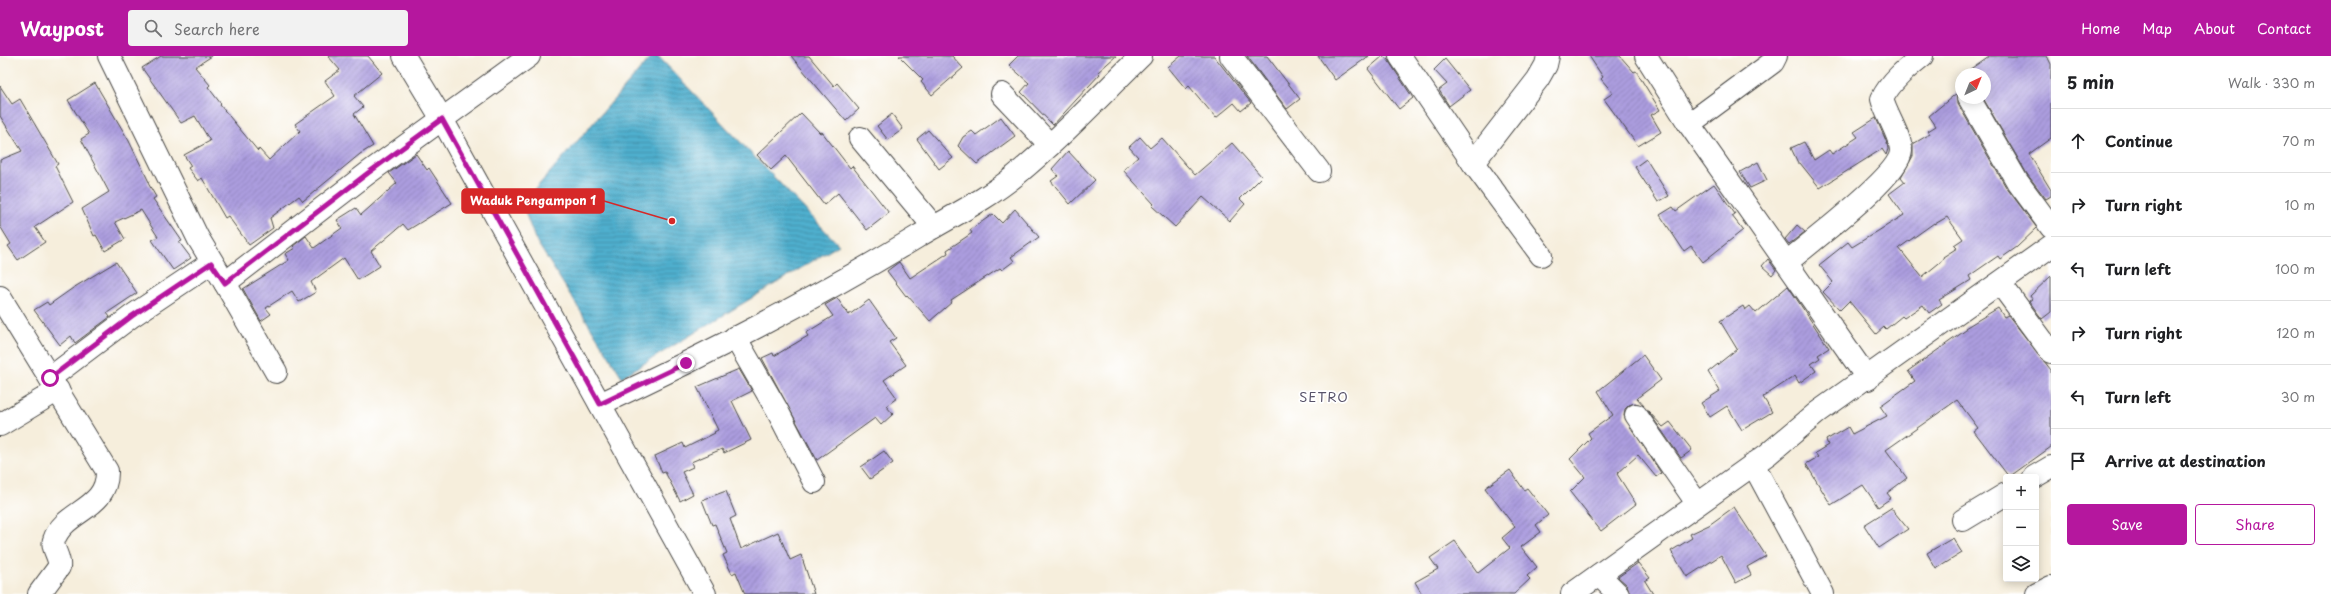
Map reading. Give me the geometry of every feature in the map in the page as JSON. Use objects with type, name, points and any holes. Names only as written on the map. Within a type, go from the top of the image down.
[{"type":"street","points":[[109,56],[211,263],[225,283],[276,372]]},
{"type":"street","points":[[404,56],[442,119],[705,594]]},
{"type":"street","points":[[225,283],[368,173],[529,56]]},
{"type":"street","points":[[600,404],[686,363],[836,284],[992,193],[1016,175],[1050,145],[1141,56]]},
{"type":"street","points":[[1231,56],[1319,172]]},
{"type":"street","points":[[1400,56],[1473,163],[1541,255]]},
{"type":"street","points":[[1473,163],[1538,79],[1546,66],[1548,56]]},
{"type":"street","points":[[1646,56],[1689,124],[1868,379]]},
{"type":"street","points":[[1689,124],[1772,62],[1776,56]]},
{"type":"street","points":[[1787,262],[1862,200],[1882,180],[1899,159],[1899,143],[1882,99],[1887,89],[1894,81],[1922,56]]},
{"type":"street","points":[[1002,94],[1050,145]]},
{"type":"street","points":[[1972,104],[2016,181],[2051,227]]},
{"type":"street","points":[[860,138],[934,227]]},
{"type":"street","points":[[1572,594],[1753,464],[1818,412],[1868,379],[2051,246]]},
{"type":"street","points":[[0,425],[54,384],[132,316],[211,263]]},
{"type":"street","points":[[2000,283],[2051,352]]},
{"type":"street","points":[[0,297],[107,471],[107,479],[103,493],[67,524],[54,539],[53,544],[60,561],[59,567],[39,594]]},
{"type":"street","points":[[734,337],[777,410],[814,482]]},
{"type":"street","points":[[1636,415],[1697,503]]},
{"type":"street","points":[[1753,464],[1823,594]]},
{"type":"street","points":[[2039,474],[2051,467]]},
{"type":"street","points":[[1963,520],[2003,496]]},
{"type":"street","points":[[1599,575],[1618,594]]},
{"type":"street","points":[[2037,594],[2051,587]]},
{"type":"water","points":[[652,56],[658,56],[839,245],[622,377],[535,239],[522,204]]},
{"type":"building","points":[[161,56],[212,56],[195,67],[210,85],[208,87],[221,104],[220,105],[258,151],[259,149],[269,160],[300,131],[295,124],[335,96],[325,81],[340,70],[328,56],[368,56],[382,73],[354,96],[363,107],[354,114],[373,146],[360,154],[303,201],[299,196],[270,218],[273,228],[249,245],[228,216],[225,218],[202,178],[198,181],[188,168],[191,166],[184,155],[210,141],[195,116],[181,123],[142,68]]},
{"type":"building","points":[[791,56],[809,56],[834,86],[837,83],[859,109],[846,121]]},
{"type":"building","points":[[899,56],[952,56],[963,68],[932,95],[921,82],[923,80]]},
{"type":"building","points":[[1018,56],[1116,56],[1098,72],[1100,74],[1053,125],[1021,92],[1029,83],[1009,65]]},
{"type":"building","points":[[1181,56],[1214,56],[1251,103],[1241,111],[1234,103],[1216,118],[1189,86],[1186,89],[1168,67]]},
{"type":"building","points":[[1247,56],[1267,56],[1300,99],[1287,109]]},
{"type":"building","points":[[1318,56],[1369,56],[1335,80]]},
{"type":"building","points":[[1383,56],[1388,60],[1413,98],[1399,109],[1368,69]]},
{"type":"building","points":[[1589,56],[1620,56],[1634,72],[1636,71],[1660,110],[1651,115],[1661,132],[1638,146],[1604,99],[1613,93],[1601,79],[1603,77]]},
{"type":"building","points":[[1989,56],[2047,56],[2051,64],[2051,138],[2029,154],[2051,190],[2051,196],[2046,199],[2027,174],[1986,104],[1991,104],[1991,68],[1972,68]]},
{"type":"building","points":[[1445,59],[1470,90],[1449,106],[1439,90],[1447,84],[1434,70]]},
{"type":"building","points":[[95,83],[129,141],[156,197],[153,199],[182,241],[179,242],[191,258],[173,270],[152,240],[158,237],[141,210],[115,222],[125,239],[105,251],[96,235],[94,236],[82,209],[109,192],[81,139],[89,134],[68,100]]},
{"type":"building","points":[[0,86],[12,104],[20,99],[58,164],[55,166],[73,202],[35,227],[45,242],[18,260],[8,246],[11,244],[0,226],[0,160],[22,151],[0,116]]},
{"type":"building","points":[[1955,94],[1955,104],[1958,104],[2006,187],[2037,228],[2017,247],[2000,259],[1998,256],[1969,276],[1971,280],[1939,300],[1942,304],[1929,313],[1923,305],[1904,318],[1902,316],[1886,329],[1884,327],[1876,334],[1849,301],[1840,310],[1823,292],[1833,282],[1819,265],[1848,242],[1852,247],[1904,215],[1889,194],[1905,182],[1901,177],[1913,156],[1913,144],[1930,134],[1928,131],[1936,126],[1929,116]],"holes":[[[1947,217],[1963,239],[1954,245],[1957,248],[1943,257],[1944,259],[1922,277],[1899,248],[1934,223],[1935,224]]]},
{"type":"building","points":[[801,113],[820,133],[822,132],[850,168],[852,166],[889,213],[867,230],[838,193],[824,205],[786,156],[771,170],[757,155]]},
{"type":"building","points":[[892,114],[903,129],[888,140],[877,126]]},
{"type":"building","points":[[1001,117],[1015,136],[977,164],[958,146],[963,137],[972,131],[976,135]]},
{"type":"building","points":[[1876,118],[1887,143],[1888,149],[1886,155],[1882,149],[1820,188],[1800,163],[1798,163],[1791,148],[1804,142],[1814,160],[1829,150],[1832,154],[1858,137],[1854,132]]},
{"type":"building","points":[[928,130],[953,158],[939,169],[917,139]]},
{"type":"building","points":[[1140,137],[1150,148],[1162,138],[1195,175],[1232,143],[1262,177],[1240,199],[1245,204],[1230,221],[1203,197],[1175,227],[1152,206],[1154,204],[1123,170],[1138,157],[1129,147]]},
{"type":"building","points":[[1068,151],[1095,180],[1070,204],[1051,181],[1058,176],[1052,169]]},
{"type":"building","points":[[416,154],[427,170],[429,168],[452,203],[408,230],[403,224],[371,251],[380,266],[358,280],[344,258],[311,282],[316,292],[299,302],[292,291],[266,308],[271,314],[261,321],[243,289],[289,260],[285,254],[295,248],[293,246],[306,236],[314,248],[342,228],[337,220],[356,208],[361,215],[397,183],[389,173]]},
{"type":"building","points":[[1646,159],[1669,196],[1658,202],[1635,167]]},
{"type":"building","points":[[1758,162],[1767,180],[1750,188],[1740,172]]},
{"type":"building","points":[[1714,184],[1735,214],[1732,216],[1743,230],[1703,262],[1691,246],[1684,251],[1660,215],[1673,207],[1676,211]]},
{"type":"building","points":[[1015,209],[1039,237],[1011,257],[1014,261],[1002,270],[1000,268],[951,300],[952,302],[930,321],[907,295],[906,296],[887,271],[899,262],[910,278],[948,253],[947,250],[972,233],[970,230],[993,214],[1002,223]]},
{"type":"building","points":[[1797,225],[1805,232],[1789,244],[1785,239]]},
{"type":"building","points":[[1768,259],[1776,270],[1772,275],[1762,266]]},
{"type":"building","points":[[116,262],[137,293],[107,313],[110,317],[75,343],[71,336],[60,345],[34,310],[47,302],[49,305],[73,288]]},
{"type":"building","points":[[2051,276],[2051,312],[2042,319],[2029,301],[2032,299],[2030,296]]},
{"type":"building","points":[[1788,286],[1829,348],[1818,355],[1820,358],[1811,364],[1816,371],[1799,383],[1795,376],[1763,397],[1772,412],[1742,430],[1727,406],[1710,417],[1701,403],[1720,391],[1708,372],[1737,349],[1720,321],[1743,306],[1745,310],[1750,306],[1756,313]]},
{"type":"building","points":[[837,298],[849,315],[869,300],[896,338],[889,342],[906,365],[884,380],[897,398],[886,406],[893,414],[881,425],[875,418],[817,460],[762,358],[773,353],[774,356],[808,336],[806,333],[833,316],[825,305]]},
{"type":"building","points":[[1998,308],[2004,317],[2008,315],[2051,370],[2051,447],[2013,474],[2007,474],[1974,431],[1978,428],[1957,400],[1886,450],[1907,478],[1887,493],[1891,498],[1878,507],[1863,485],[1831,505],[1806,464],[1818,457],[1815,453],[1828,445],[1826,440],[1848,427],[1852,434],[1887,416],[1880,406],[1915,381],[1908,371],[1966,330],[1965,328]]},
{"type":"building","points":[[1643,355],[1661,380],[1637,398],[1644,406],[1635,403],[1629,405],[1625,409],[1624,416],[1661,473],[1656,477],[1638,455],[1617,474],[1636,504],[1601,531],[1570,492],[1585,477],[1570,459],[1591,438],[1588,433],[1613,415],[1598,391]]},
{"type":"building","points":[[739,369],[752,391],[732,401],[751,440],[724,453],[722,449],[691,462],[693,467],[682,472],[693,494],[680,501],[665,472],[662,473],[655,456],[683,443],[685,448],[718,430],[697,387]]},
{"type":"building","points":[[1648,411],[1663,427],[1670,422],[1692,450],[1681,458]]},
{"type":"building","points":[[884,451],[893,463],[870,479],[861,467]]},
{"type":"building","points":[[1510,470],[1524,490],[1527,488],[1548,515],[1536,525],[1541,532],[1521,547],[1537,567],[1527,576],[1530,579],[1514,594],[1422,594],[1415,582],[1438,569],[1430,558],[1455,541],[1478,573],[1510,548],[1502,538],[1515,527],[1485,488]]},
{"type":"building","points":[[726,491],[736,516],[730,519],[741,549],[778,532],[790,560],[801,555],[814,594],[745,594],[736,572],[732,574],[723,555],[727,553],[715,524],[712,525],[702,500]]},
{"type":"building","points":[[1734,507],[1766,556],[1747,567],[1751,575],[1736,583],[1721,555],[1687,577],[1671,551],[1692,538],[1690,534],[1709,525]]},
{"type":"building","points":[[1891,508],[1908,529],[1879,548],[1864,525]]},
{"type":"building","points":[[1953,538],[1962,553],[1936,569],[1927,553]]},
{"type":"building","points":[[1638,563],[1650,578],[1645,581],[1653,594],[1630,594],[1627,585],[1618,577]]},
{"type":"place","name":"Waduk Pengampon 1","points":[[672,221]]},
{"type":"district","name":"SETRO","points":[[1324,396]]},
{"type":"route","points":[[50,378],[132,316],[211,263],[225,283],[368,173],[442,119],[600,404],[686,363]]}]
